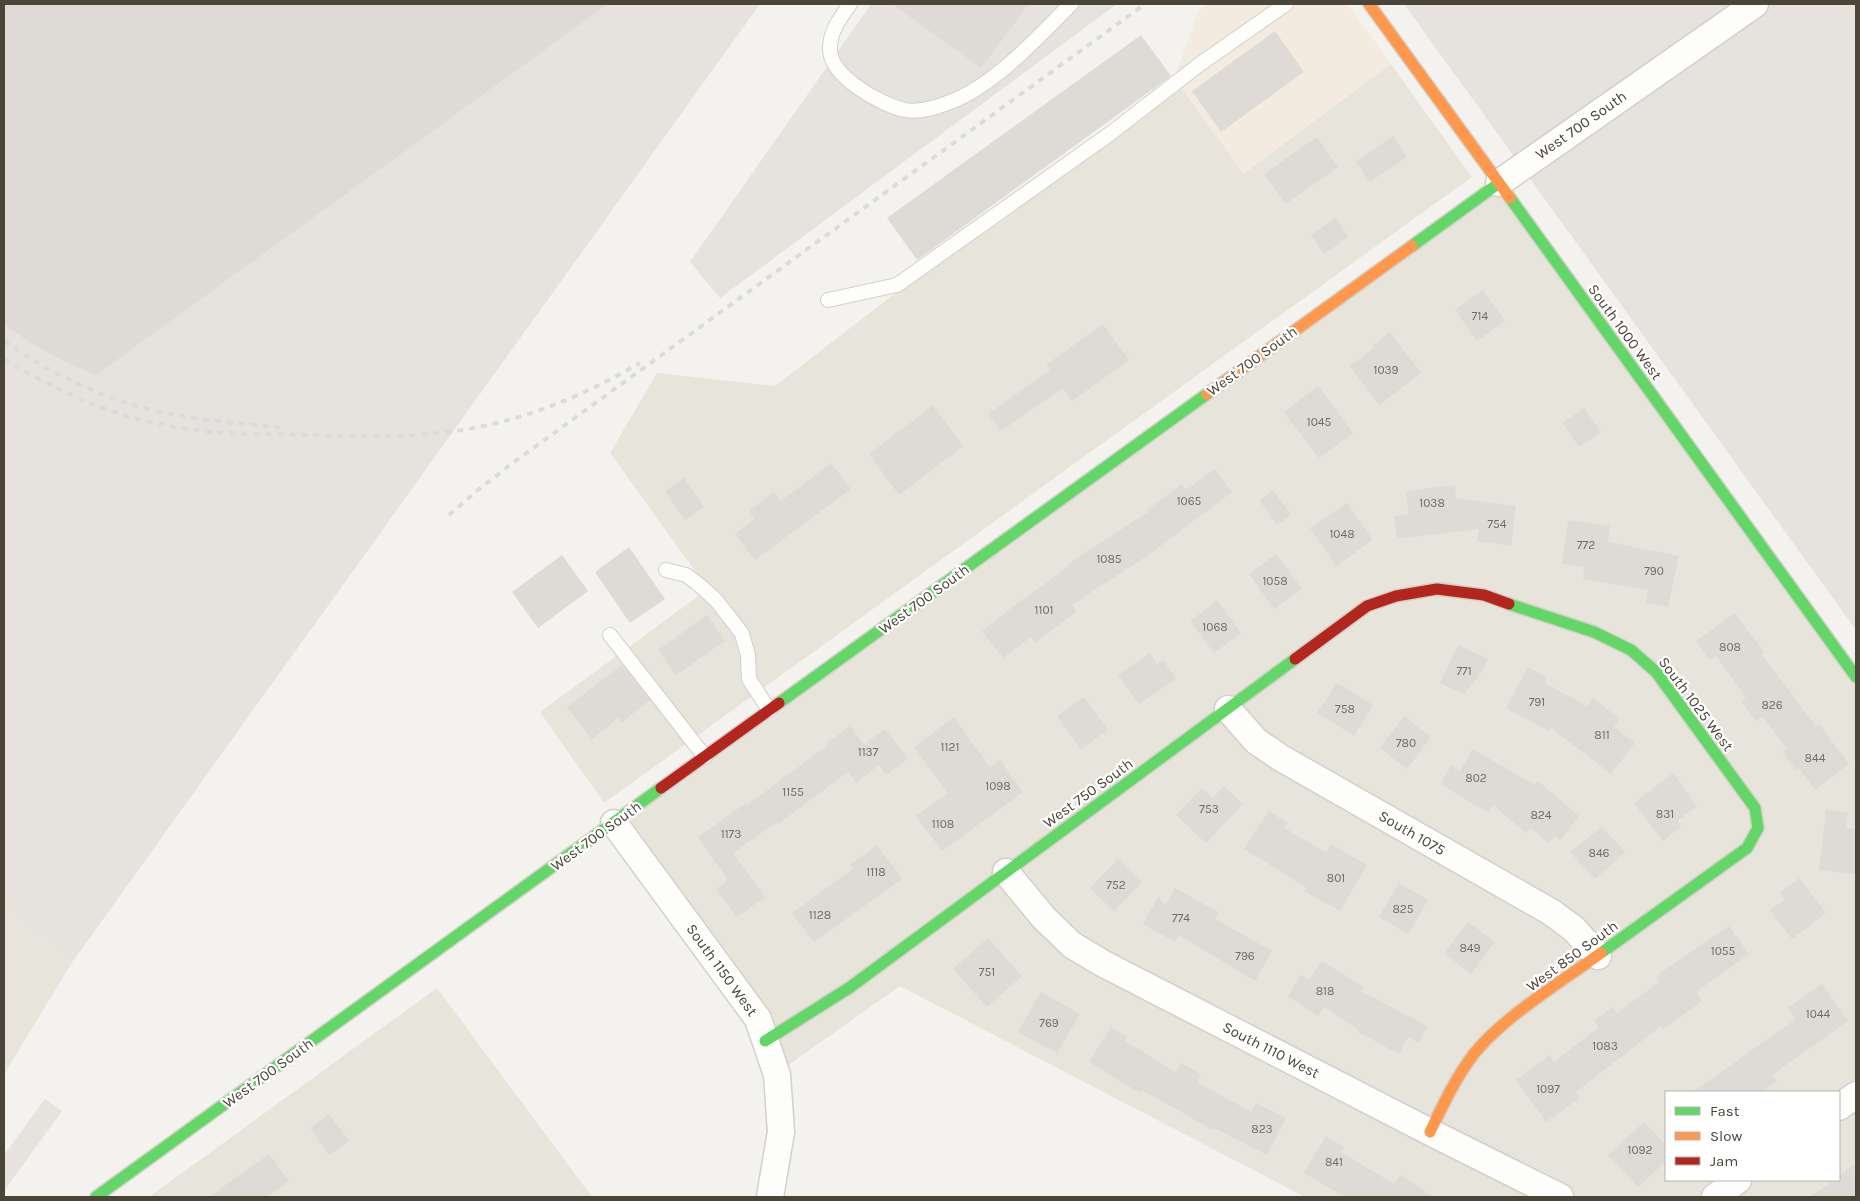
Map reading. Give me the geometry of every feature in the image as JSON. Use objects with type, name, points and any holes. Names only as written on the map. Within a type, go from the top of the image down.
[{"type":"street","name":"South 1000 West","points":[[1370,4],[1856,677]]},
{"type":"street","name":"West 700 South","points":[[96,1197],[1499,183],[1755,4]]},
{"type":"street","name":"West 750 South","points":[[765,1041],[849,988],[1367,606],[1396,596],[1437,588]]},
{"type":"street","name":"South 1025 West","points":[[1437,588],[1484,595],[1594,632],[1631,650],[1656,672],[1755,808],[1758,828]]},
{"type":"street","name":"South 1075","points":[[1228,709],[1256,741],[1281,758],[1551,912],[1574,929],[1598,956]]},
{"type":"street","name":"South 1150 West","points":[[614,823],[758,1019],[777,1075],[781,1132],[770,1197]]},
{"type":"street","name":"West 850 South","points":[[1430,1132],[1453,1084],[1474,1054],[1507,1021],[1747,848],[1758,828]]},
{"type":"street","name":"South 1110 West","points":[[1006,872],[1044,918],[1072,945],[1102,963],[1560,1197]]},
{"type":"street","points":[[1840,1106],[1856,1095]]},
{"type":"street","points":[[1715,1197],[1737,1181]]},
{"type":"lane","points":[[850,4],[832,32],[829,50],[835,65],[842,75],[864,92],[886,103],[907,110],[930,109],[952,101],[978,87],[1029,46],[1072,4]]},
{"type":"lane","points":[[828,300],[897,285],[1112,133],[1200,64],[1286,4]]},
{"type":"lane","points":[[666,570],[686,575],[698,584],[715,599],[734,623],[742,634],[748,655],[749,679],[770,710]]},
{"type":"lane","points":[[610,634],[705,757]]},
{"type":"shaded area","points":[[4,4],[760,4],[73,961],[4,904]]},
{"type":"shaded area","points":[[871,4],[1117,4],[720,298],[690,262]]},
{"type":"shaded area","points":[[1208,4],[1348,4],[1391,64],[1243,173],[1174,78],[1199,10]]},
{"type":"shaded area","points":[[1404,4],[1856,4],[1856,630],[1487,119]]},
{"type":"shaded area","points":[[1391,64],[1472,177],[604,803],[540,712],[708,589],[610,453],[657,373],[775,386],[1174,78],[1244,173]]},
{"type":"shaded area","points":[[1499,187],[1856,687],[1856,1197],[1305,1197],[900,986],[784,1068],[609,823]]},
{"type":"shaded area","points":[[4,904],[73,961],[4,1074]]},
{"type":"shaded area","points":[[437,988],[592,1197],[149,1197]]},
{"type":"shaded area","points":[[45,1099],[62,1111],[4,1191],[4,1155]]},
{"type":"building","points":[[4,4],[608,4],[96,375],[63,361],[4,325]]},
{"type":"building","points":[[892,4],[1029,4],[981,68]]},
{"type":"building","points":[[1275,31],[1304,72],[1221,132],[1192,91]]},
{"type":"building","points":[[1141,35],[1171,76],[917,260],[887,218]]},
{"type":"building","points":[[1393,136],[1407,157],[1370,182],[1356,162]]},
{"type":"building","points":[[1317,137],[1338,167],[1286,204],[1264,174]]},
{"type":"building","points":[[1336,218],[1348,237],[1324,254],[1311,235]]},
{"type":"building","points":[[1483,290],[1505,321],[1477,341],[1455,310]]},
{"type":"building","points":[[1103,324],[1129,360],[1072,401],[1063,388],[1001,431],[988,414],[1050,370],[1046,365]]},
{"type":"building","points":[[1390,332],[1421,373],[1379,405],[1350,366],[1374,348],[1372,346]]},
{"type":"building","points":[[1318,386],[1353,433],[1319,458],[1284,412]]},
{"type":"building","points":[[933,406],[963,446],[899,495],[869,454]]},
{"type":"building","points":[[1584,408],[1601,432],[1579,447],[1562,423]]},
{"type":"building","points":[[831,463],[851,489],[755,560],[735,534],[755,519],[749,511],[774,492],[781,501]]},
{"type":"building","points":[[1215,469],[1232,492],[1151,553],[1072,605],[1077,612],[1035,642],[1031,637],[1003,658],[982,631],[1068,567],[1067,565],[1148,512],[1147,510],[1182,484],[1186,490]]},
{"type":"building","points":[[684,478],[704,507],[685,520],[665,491]]},
{"type":"building","points":[[1455,485],[1456,498],[1516,506],[1511,546],[1477,541],[1479,529],[1397,539],[1394,516],[1409,514],[1406,491]]},
{"type":"building","points":[[1273,490],[1291,515],[1277,525],[1259,500]]},
{"type":"building","points":[[1347,503],[1373,540],[1336,566],[1310,528]]},
{"type":"building","points":[[1568,520],[1610,526],[1608,542],[1679,556],[1668,607],[1646,603],[1648,590],[1583,579],[1584,567],[1562,564]]},
{"type":"building","points":[[629,547],[665,599],[630,623],[595,572]]},
{"type":"building","points":[[1276,554],[1302,589],[1274,609],[1249,574]]},
{"type":"building","points":[[562,555],[588,591],[538,628],[512,592]]},
{"type":"building","points":[[1217,601],[1241,633],[1214,653],[1190,621]]},
{"type":"building","points":[[1735,613],[1764,652],[1761,654],[1816,726],[1819,724],[1849,764],[1815,790],[1799,768],[1796,770],[1782,752],[1787,748],[1762,717],[1756,721],[1741,701],[1746,697],[1716,656],[1710,660],[1696,641]]},
{"type":"building","points":[[707,615],[725,641],[676,675],[658,650]]},
{"type":"building","points":[[1458,645],[1488,659],[1484,669],[1464,694],[1440,683]]},
{"type":"building","points":[[1150,653],[1157,664],[1163,660],[1176,679],[1139,704],[1118,675]]},
{"type":"building","points":[[622,665],[650,700],[622,722],[618,718],[592,739],[567,707]]},
{"type":"building","points":[[1528,667],[1547,678],[1545,683],[1587,706],[1593,698],[1620,719],[1614,727],[1635,743],[1611,774],[1551,728],[1549,731],[1506,708]]},
{"type":"building","points":[[1337,683],[1373,705],[1354,736],[1317,713]]},
{"type":"building","points":[[1084,697],[1108,730],[1081,749],[1057,716]]},
{"type":"building","points":[[1404,716],[1431,737],[1407,769],[1380,748]]},
{"type":"building","points":[[954,717],[990,767],[1000,760],[1023,792],[942,851],[916,816],[948,793],[914,747]]},
{"type":"building","points":[[850,726],[864,744],[885,729],[908,759],[886,775],[879,765],[856,783],[848,772],[778,824],[777,822],[733,853],[765,897],[737,917],[716,889],[728,880],[698,837],[746,803],[747,805],[828,745],[827,743]]},
{"type":"building","points":[[1473,749],[1534,785],[1538,781],[1579,816],[1560,840],[1555,835],[1549,843],[1530,828],[1526,833],[1493,805],[1488,813],[1440,784],[1451,766],[1460,771]]},
{"type":"building","points":[[1673,773],[1697,806],[1677,821],[1681,827],[1663,841],[1634,803]]},
{"type":"building","points":[[1224,786],[1243,804],[1206,843],[1176,815],[1202,788],[1213,798]]},
{"type":"building","points":[[1826,810],[1848,813],[1846,828],[1856,829],[1856,874],[1819,870]]},
{"type":"building","points":[[1269,811],[1288,823],[1285,828],[1326,853],[1331,844],[1367,865],[1340,911],[1304,891],[1306,887],[1244,849]]},
{"type":"building","points":[[1602,827],[1625,852],[1595,879],[1570,852]]},
{"type":"building","points":[[877,845],[902,879],[814,942],[792,913],[853,869],[850,865]]},
{"type":"building","points":[[1118,859],[1142,882],[1114,911],[1090,888]]},
{"type":"building","points":[[1799,878],[1826,913],[1792,939],[1770,910],[1785,899],[1780,893]]},
{"type":"building","points":[[1399,883],[1428,900],[1408,934],[1379,917]]},
{"type":"building","points":[[1175,888],[1218,912],[1215,919],[1272,951],[1255,981],[1179,935],[1175,942],[1143,924],[1158,897],[1166,905]]},
{"type":"building","points":[[1468,922],[1495,942],[1471,974],[1444,953]]},
{"type":"building","points":[[1729,926],[1749,954],[1696,992],[1702,1001],[1663,1029],[1661,1026],[1576,1092],[1580,1098],[1546,1122],[1516,1080],[1550,1055],[1554,1062],[1599,1027],[1594,1021],[1612,1007],[1617,1013],[1659,982],[1656,976]]},
{"type":"building","points":[[988,938],[1022,976],[987,1007],[953,969]]},
{"type":"building","points":[[1322,961],[1363,987],[1361,991],[1427,1026],[1419,1043],[1408,1037],[1399,1054],[1358,1032],[1359,1030],[1324,1007],[1318,1016],[1288,996],[1301,975],[1309,980]]},
{"type":"building","points":[[1822,984],[1848,1021],[1772,1075],[1777,1081],[1762,1091],[1694,1091],[1796,1019],[1788,1008]]},
{"type":"building","points":[[1041,992],[1080,1014],[1057,1053],[1018,1032]]},
{"type":"building","points":[[1111,1027],[1127,1037],[1125,1041],[1176,1072],[1181,1063],[1201,1074],[1197,1082],[1251,1112],[1256,1103],[1286,1118],[1267,1155],[1214,1128],[1213,1130],[1142,1090],[1140,1093],[1089,1062]]},
{"type":"building","points":[[329,1114],[349,1141],[329,1155],[310,1128]]},
{"type":"building","points":[[1644,1122],[1665,1144],[1665,1162],[1638,1187],[1608,1155]]},
{"type":"building","points":[[1326,1136],[1344,1147],[1341,1152],[1394,1184],[1401,1175],[1434,1197],[1345,1197],[1304,1173]]},
{"type":"building","points":[[269,1154],[289,1181],[267,1197],[209,1197]]},
{"type":"building","points":[[1856,1163],[1856,1197],[1810,1197],[1833,1181],[1840,1181],[1840,1175]]},
{"type":"railway","points":[[449,515],[510,465],[1145,4]]},
{"type":"railway","points":[[4,341],[56,373],[93,391],[132,405],[185,417],[284,428]]},
{"type":"railway","points":[[4,359],[49,384],[95,405],[167,426],[238,434],[376,436],[423,435],[466,429],[518,417],[543,409],[593,388],[640,363]]},
{"type":"traffic: fast","points":[[1412,246],[1499,183]]},
{"type":"traffic: fast","points":[[1510,198],[1856,677]]},
{"type":"traffic: fast","points":[[779,703],[1207,394]]},
{"type":"traffic: fast","points":[[1509,604],[1594,632],[1631,650],[1656,672],[1755,808],[1758,828],[1747,848],[1601,953]]},
{"type":"traffic: fast","points":[[765,1041],[849,988],[1295,659]]},
{"type":"traffic: fast","points":[[96,1197],[661,788]]},
{"type":"traffic: slow","points":[[1369,4],[1510,198]]},
{"type":"traffic: slow","points":[[1207,394],[1412,246]]},
{"type":"traffic: slow","points":[[1430,1132],[1461,1073],[1485,1041],[1533,1001],[1601,953]]},
{"type":"traffic: jam","points":[[1295,659],[1367,606],[1396,596],[1437,589],[1484,595],[1509,604]]},
{"type":"traffic: jam","points":[[661,788],[779,703]]}]
